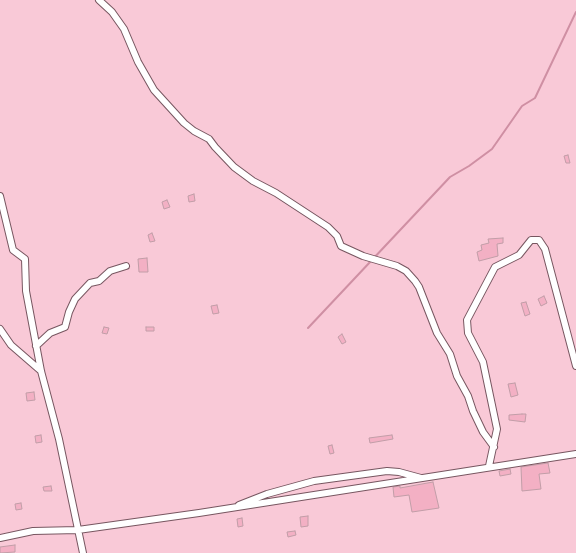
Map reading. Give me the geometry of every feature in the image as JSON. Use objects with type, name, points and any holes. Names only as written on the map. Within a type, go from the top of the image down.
[{"type":"street","points":[[99,0],[112,12],[124,29],[138,62],[154,90],[184,123],[194,131],[209,139],[234,166],[253,181],[298,206],[328,227],[337,236],[341,246],[363,256],[397,266],[406,271],[415,281],[419,287],[437,333],[450,354],[457,376],[473,411],[483,432],[494,447]]},
{"type":"street","points":[[0,196],[13,250],[25,259],[26,291],[36,346],[59,439],[83,553]]},
{"type":"street","points":[[489,466],[497,429],[481,358],[467,330],[467,320],[495,267],[519,255],[531,240],[539,240],[545,249],[576,366]]},
{"type":"street","points":[[36,346],[50,333],[65,327],[69,312],[76,299],[90,282],[99,281],[110,271],[126,266]]},
{"type":"street","points":[[0,329],[11,345],[41,371]]},
{"type":"street","points":[[0,538],[33,532],[78,530],[229,509],[422,479],[489,466],[576,454]]},
{"type":"street","points":[[229,509],[267,494],[314,481],[387,471],[399,472],[422,479]]},
{"type":"shaded area","points":[[0,0],[576,0],[576,553],[0,553]]},
{"type":"building","points":[[568,155],[570,163],[566,163],[564,156]]},
{"type":"building","points":[[194,194],[195,201],[189,202],[188,196]]},
{"type":"building","points":[[167,200],[170,207],[164,209],[162,202]]},
{"type":"building","points":[[152,233],[155,241],[150,242],[148,235]]},
{"type":"building","points":[[503,238],[503,243],[497,244],[498,256],[479,261],[477,252],[482,250],[481,245],[489,243],[488,239]]},
{"type":"building","points":[[147,258],[148,272],[139,272],[138,259]]},
{"type":"building","points":[[544,296],[547,303],[541,306],[538,299]]},
{"type":"building","points":[[526,302],[530,314],[525,316],[521,303]]},
{"type":"building","points":[[217,305],[219,313],[213,314],[211,306]]},
{"type":"building","points":[[104,327],[109,328],[107,334],[102,333]]},
{"type":"building","points":[[146,327],[154,327],[154,331],[146,331]]},
{"type":"building","points":[[342,334],[346,342],[342,344],[338,337]]},
{"type":"building","points":[[515,383],[518,395],[511,397],[508,384]]},
{"type":"building","points":[[34,392],[35,400],[27,401],[26,393]]},
{"type":"building","points":[[526,414],[525,422],[509,420],[509,415]]},
{"type":"building","points":[[41,435],[42,442],[36,443],[35,436]]},
{"type":"building","points":[[392,435],[393,439],[370,443],[369,438]]},
{"type":"building","points":[[332,445],[334,453],[330,454],[328,446]]},
{"type":"building","points":[[548,463],[550,473],[539,474],[541,489],[522,491],[521,467]]},
{"type":"building","points":[[510,469],[511,474],[500,476],[499,471]]},
{"type":"building","points":[[433,482],[439,508],[412,512],[409,495],[394,497],[393,487],[400,486],[400,488]]},
{"type":"building","points":[[51,486],[52,491],[44,491],[43,487]]},
{"type":"building","points":[[21,503],[22,509],[16,510],[15,504]]},
{"type":"building","points":[[308,516],[308,526],[301,527],[300,517]]},
{"type":"building","points":[[242,518],[243,526],[238,527],[237,519]]},
{"type":"building","points":[[295,531],[296,535],[288,537],[287,532]]},
{"type":"building","points":[[15,545],[15,552],[0,553],[0,547]]},
{"type":"waterway","points":[[308,328],[450,177],[469,166],[492,149],[522,106],[535,98],[576,12]]}]
